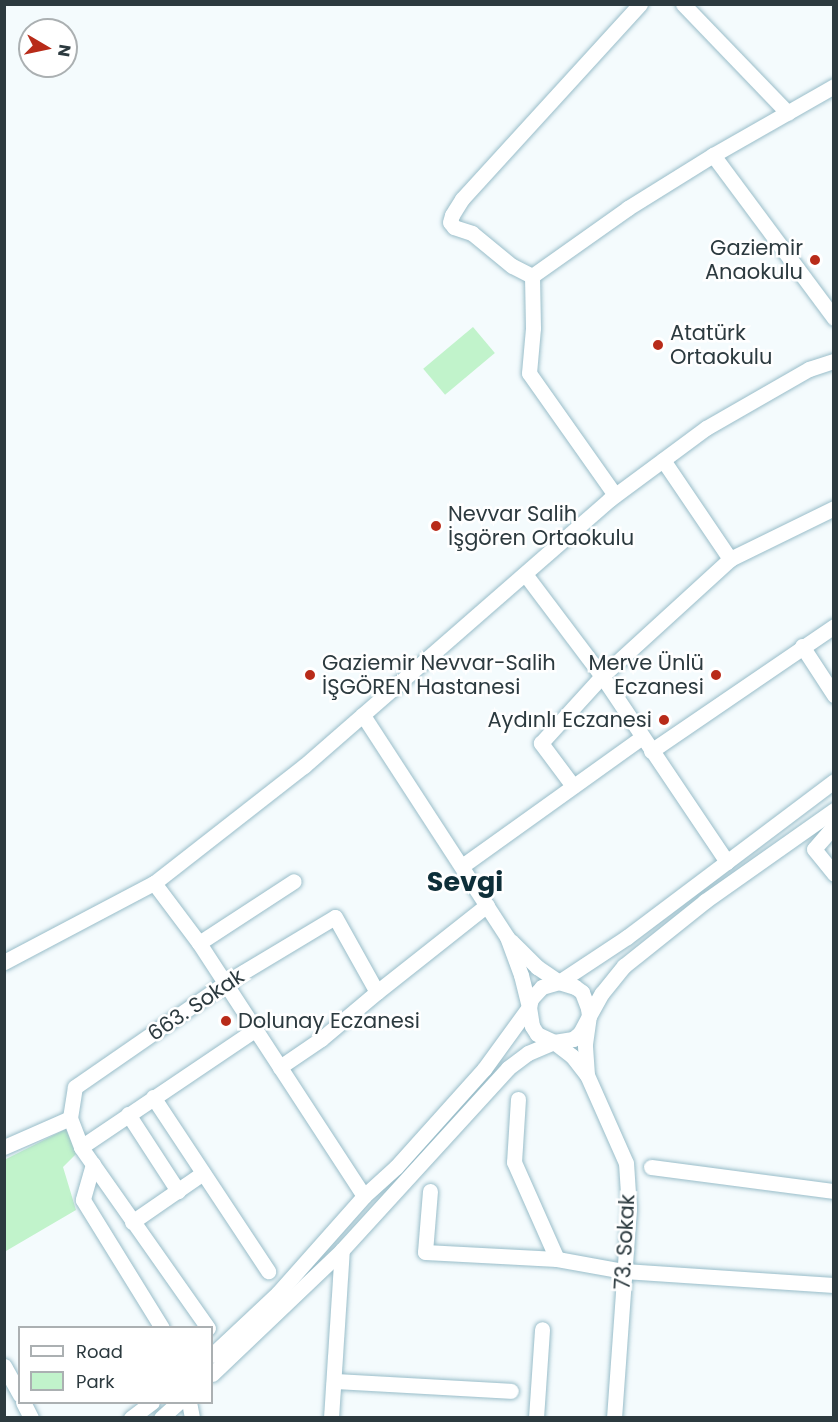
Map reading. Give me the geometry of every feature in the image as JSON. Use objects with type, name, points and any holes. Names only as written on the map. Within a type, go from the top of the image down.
[{"type":"street","points":[[532,276],[512,266],[472,233],[454,227],[450,222],[452,215],[462,199],[640,4]]},
{"type":"street","points":[[683,4],[788,113]]},
{"type":"street","points":[[532,276],[628,208],[713,155],[834,86]]},
{"type":"street","points":[[713,155],[834,318]]},
{"type":"street","points":[[532,276],[533,328],[529,373],[615,495]]},
{"type":"street","points":[[6,957],[154,883],[304,766],[615,495],[706,428],[809,369],[834,361]]},
{"type":"street","points":[[663,460],[730,559]]},
{"type":"street","points":[[573,786],[541,743],[602,676],[730,559],[834,508]]},
{"type":"street","points":[[525,574],[602,676],[727,862]]},
{"type":"street","points":[[651,751],[834,626]]},
{"type":"street","points":[[802,646],[834,695]]},
{"type":"street","points":[[363,715],[507,937],[521,975],[532,1026],[537,1034],[554,1042],[572,1056],[588,1075]]},
{"type":"street","points":[[462,866],[642,737]]},
{"type":"street","points":[[216,1350],[278,1293],[364,1196],[396,1167],[484,1068],[529,1007],[531,999],[542,987],[559,982],[627,937],[834,781]]},
{"type":"street","points":[[213,1373],[342,1251],[508,1068],[528,1053],[554,1042],[573,1039],[586,1025],[588,1016],[602,993],[624,966],[705,901],[834,810]]},
{"type":"street","points":[[814,849],[834,826]]},
{"type":"street","points":[[801,834],[834,874]]},
{"type":"street","points":[[199,943],[294,881]]},
{"type":"street","points":[[154,883],[199,943],[364,1196]]},
{"type":"street","points":[[280,1067],[321,1039],[487,905]]},
{"type":"street","name":"663. Sokak","points":[[70,1118],[75,1087],[225,983],[335,917],[377,992]]},
{"type":"street","points":[[507,937],[537,967],[559,982],[582,992],[588,1008],[585,1044],[588,1075]]},
{"type":"street","points":[[81,1147],[256,1029]]},
{"type":"street","name":"73. Sokak","points":[[588,1075],[626,1163],[629,1271],[614,1418]]},
{"type":"street","points":[[153,1097],[268,1271]]},
{"type":"street","points":[[518,1099],[514,1162],[557,1259]]},
{"type":"street","points":[[128,1114],[178,1191]]},
{"type":"street","points":[[4,1147],[70,1118],[81,1147],[207,1326]]},
{"type":"street","points":[[93,1164],[83,1200],[161,1326]]},
{"type":"street","points":[[651,1167],[834,1191]]},
{"type":"street","points":[[132,1222],[203,1173]]},
{"type":"street","points":[[430,1191],[425,1252],[557,1259],[629,1271],[834,1285]]},
{"type":"street","points":[[331,1418],[342,1251]]},
{"type":"street","points":[[536,1418],[542,1329]]},
{"type":"street","points":[[4,1366],[8,1383]]},
{"type":"street","points":[[334,1382],[511,1391]]},
{"type":"street","points":[[24,1404],[31,1418]]},
{"type":"street","points":[[131,1418],[149,1404]]},
{"type":"street","points":[[161,1418],[177,1404]]},
{"type":"green space","points":[[473,327],[495,353],[445,395],[423,369]]},
{"type":"green space","points":[[66,1129],[76,1154],[63,1167],[76,1210],[6,1251],[4,1160]]},
{"type":"place","name":"Gaziemir Anaokulu","points":[[815,260]]},
{"type":"place","name":"Atatürk Ortaokulu","points":[[658,345]]},
{"type":"place","name":"Nevvar Salih İşgören Ortaokulu","points":[[436,526]]},
{"type":"place","name":"Gaziemir Nevvar-Salih İŞGÖREN Hastanesi","points":[[310,675]]},
{"type":"place","name":"Merve Ünlü Eczanesi","points":[[716,675]]},
{"type":"place","name":"Aydınlı Eczanesi","points":[[664,720]]},
{"type":"place","name":"Dolunay Eczanesi","points":[[226,1021]]},
{"type":"district","name":"Sevgi","points":[[465,882]]}]
